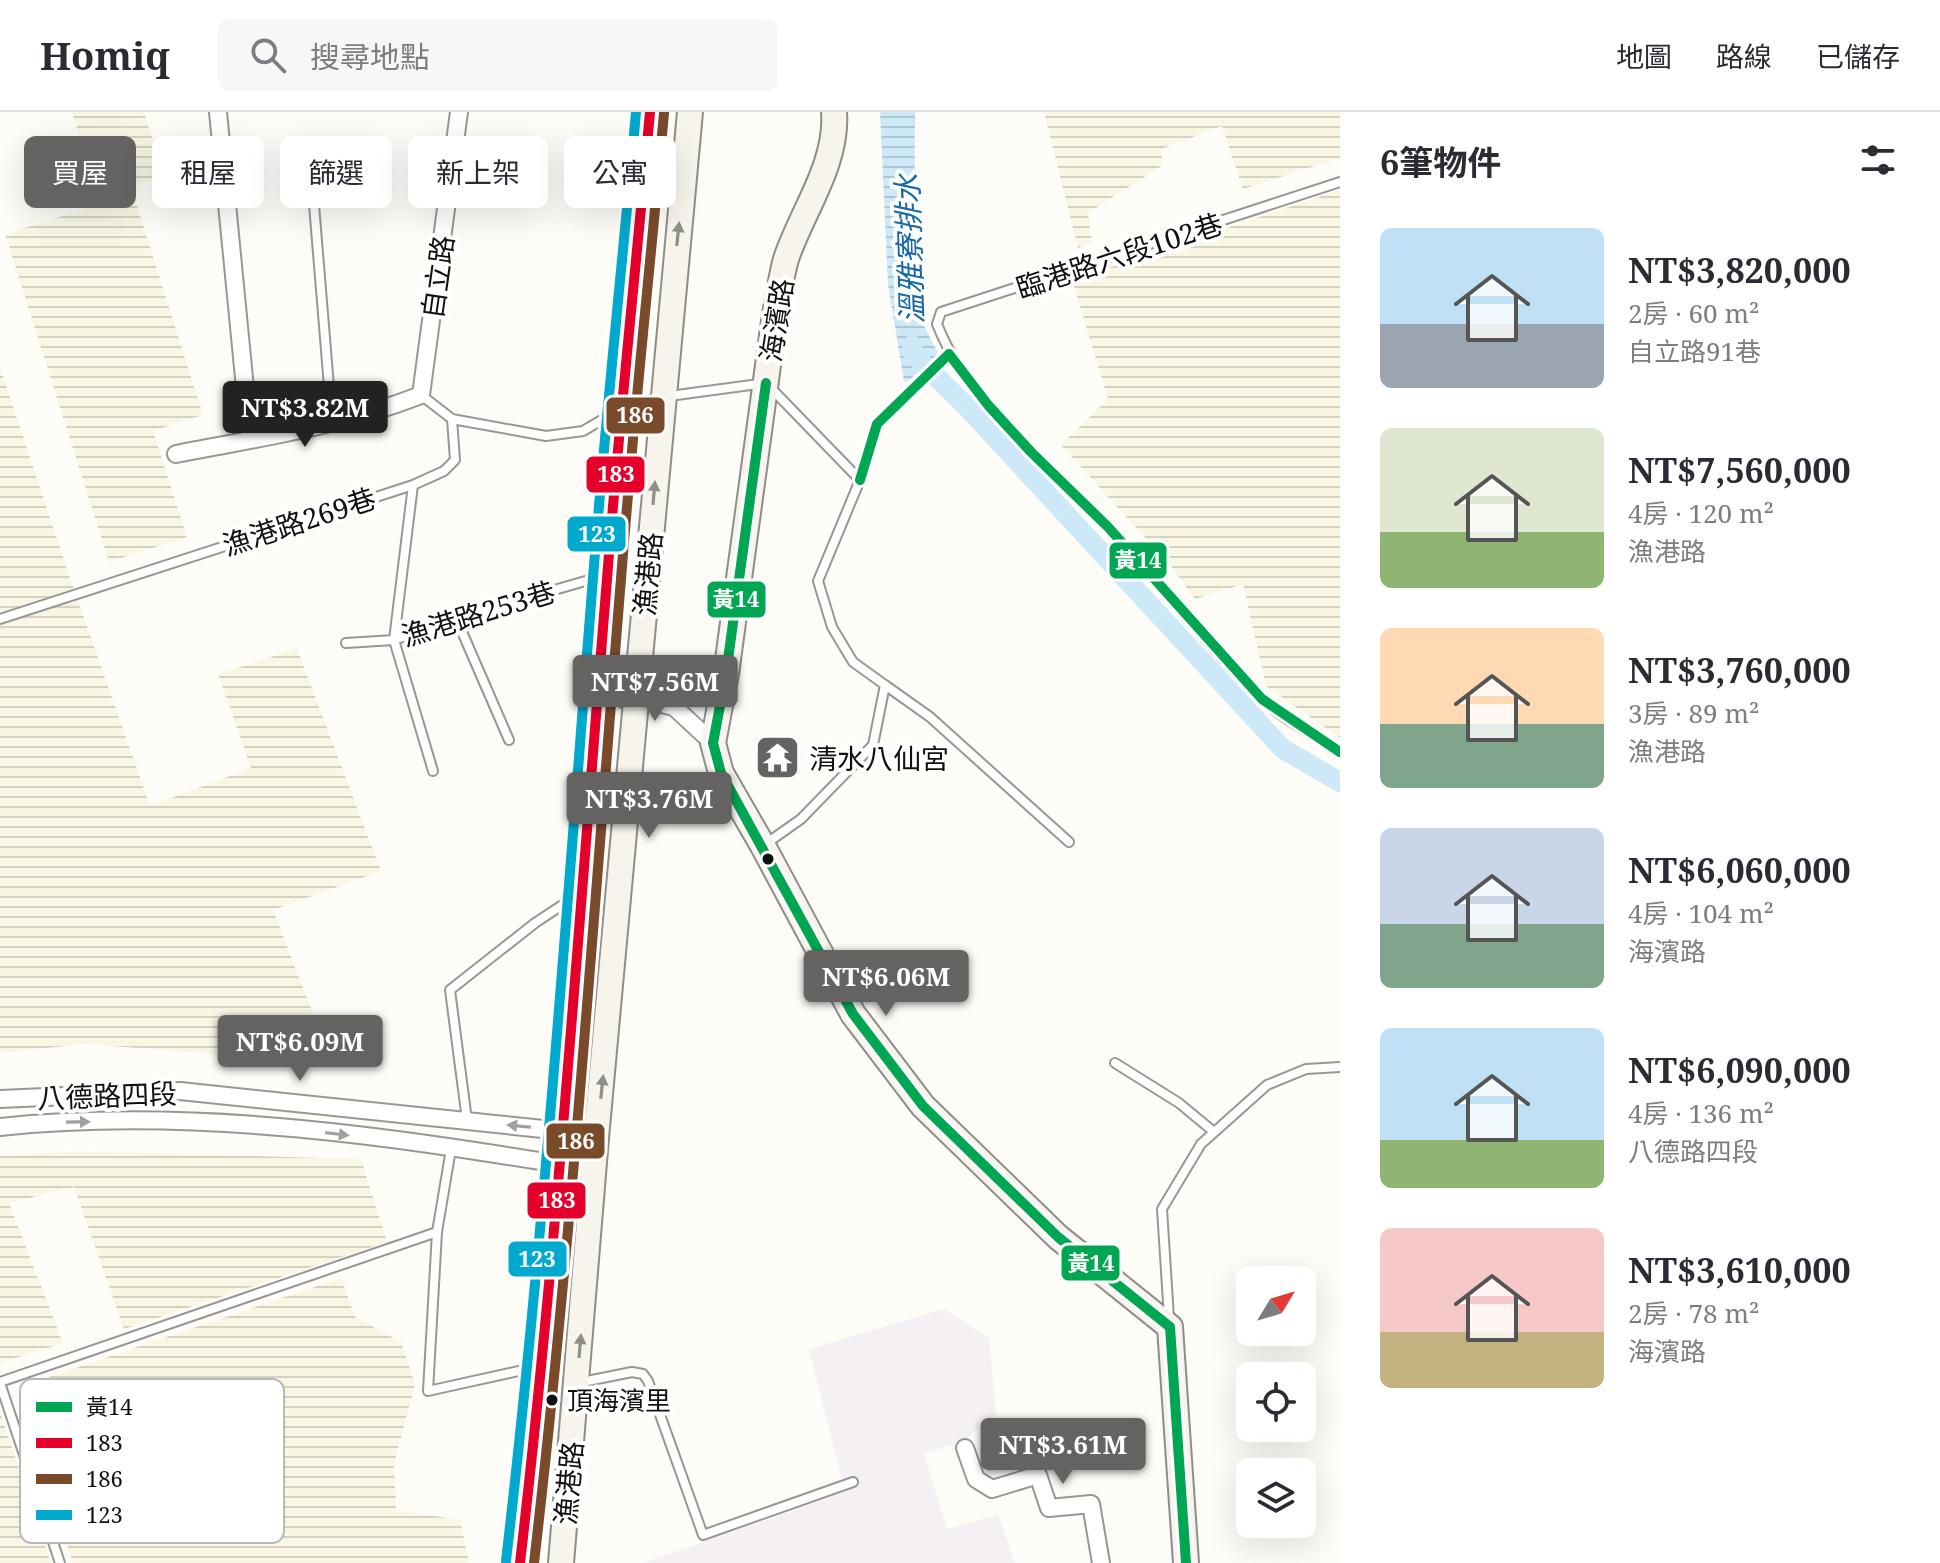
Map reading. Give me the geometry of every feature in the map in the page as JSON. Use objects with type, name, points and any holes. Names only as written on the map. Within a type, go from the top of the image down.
[{"type":"street","points":[[218,112],[250,439]]},
{"type":"street","name":"自立路","points":[[421,395],[459,112]]},
{"type":"street","name":"漁港路","points":[[520,1563],[543,1365],[607,575],[650,112]]},
{"type":"street","name":"漁港路","points":[[561,1563],[596,1138],[690,112]]},
{"type":"street","name":"海濱路","points":[[834,112],[835,126],[825,167],[786,260],[726,674],[713,743],[721,773],[853,1014],[923,1106],[1058,1237],[1170,1327]]},
{"type":"street","points":[[176,454],[332,424],[384,410],[421,395]]},
{"type":"street","points":[[597,699],[637,698],[674,707],[713,743]]},
{"type":"street","name":"八德路四段","points":[[0,1099],[180,1091],[467,1120],[596,1138]]},
{"type":"street","name":"八德路四段","points":[[0,1127],[175,1120],[333,1133],[595,1170]]},
{"type":"street","points":[[1170,1327],[1186,1563]]},
{"type":"street","points":[[965,1448],[976,1479],[992,1489],[1038,1475],[1049,1508],[1091,1504],[1101,1563]]},
{"type":"lane","name":"臨港路六段102巷","points":[[949,354],[937,324],[941,312],[1340,182]]},
{"type":"lane","points":[[314,208],[332,424]]},
{"type":"lane","points":[[1069,842],[930,717],[853,662],[832,627],[818,581],[860,480],[877,424],[949,354],[1009,428],[1108,527],[1262,699],[1340,752]]},
{"type":"lane","points":[[421,395],[452,419],[546,436],[583,431],[624,407],[662,397],[766,383],[860,480]]},
{"type":"lane","name":"漁港路269巷","points":[[0,619],[413,485],[444,471],[455,460],[452,419]]},
{"type":"lane","name":"漁港路269巷","points":[[394,640],[413,485]]},
{"type":"lane","name":"漁港路253巷","points":[[346,643],[394,640],[456,618],[607,575]]},
{"type":"lane","points":[[456,618],[509,740]]},
{"type":"lane","points":[[394,640],[433,771]]},
{"type":"lane","points":[[763,846],[801,819],[873,745],[885,685]]},
{"type":"lane","points":[[467,1120],[450,990],[535,923],[583,892]]},
{"type":"lane","points":[[1115,1063],[1179,1103],[1214,1132]]},
{"type":"lane","points":[[1170,1327],[1162,1209],[1201,1144],[1267,1085],[1306,1069],[1340,1067]]},
{"type":"lane","points":[[451,1149],[437,1232],[428,1391],[543,1365]]},
{"type":"lane","points":[[20,1443],[0,1383],[437,1232]]},
{"type":"lane","points":[[576,1383],[632,1372],[643,1374],[703,1535],[853,1482]]},
{"type":"lane","points":[[53,1543],[60,1563]]},
{"type":"shaded area","points":[[72,112],[144,112],[152,138],[152,180],[136,185],[136,136],[80,136]]},
{"type":"shaded area","points":[[1044,112],[1340,112],[1340,158],[1243,189],[1222,126],[1161,149],[1163,165],[1088,213],[1092,242],[1078,248]]},
{"type":"shaded area","points":[[1340,190],[1340,738],[1266,686],[1243,584],[1195,599],[1171,566],[1061,445],[1108,399],[1072,280]]},
{"type":"shaded area","points":[[136,203],[203,415],[153,431],[187,537],[109,562],[5,234],[88,208],[136,208]]},
{"type":"shaded area","points":[[0,367],[150,806],[251,768],[218,674],[297,649],[381,871],[273,910],[332,1063],[86,1044],[0,1053]]},
{"type":"shaded area","points":[[77,1151],[361,1159],[387,1242],[124,1329],[74,1187],[9,1203],[63,1343],[0,1363],[0,1156]]},
{"type":"shaded area","points":[[341,1278],[355,1317],[401,1342],[415,1384],[394,1464],[396,1510],[460,1520],[469,1563],[73,1563],[66,1543],[284,1543],[284,1379],[43,1379]]},
{"type":"shaded area","points":[[944,1309],[989,1338],[996,1414],[963,1441],[924,1454],[947,1529],[998,1515],[1015,1563],[643,1563],[845,1492],[809,1349]]},
{"type":"shaded area","points":[[0,1412],[20,1471],[20,1543],[44,1543],[51,1563],[0,1563]]},
{"type":"water","points":[[880,112],[915,112],[914,284],[918,314],[937,351],[936,357],[907,382],[904,381],[888,284]]},
{"type":"waterway","name":"溫雅寮排水","points":[[912,345],[913,354],[965,405],[1283,749],[1340,782]]},
{"type":"transit line","name":"123","points":[[506,1561],[543,1193],[598,520],[636,112]]},
{"type":"transit line","name":"183","points":[[520,1563],[557,1194],[612,521],[650,112]]},
{"type":"transit line","name":"186","points":[[534,1563],[571,1195],[626,521],[664,113]]},
{"type":"transit line","name":"黃14","points":[[949,354],[988,405],[1108,527],[1262,699],[1340,752]]},
{"type":"transit line","name":"黃14","points":[[860,480],[877,424],[949,354]]},
{"type":"transit line","name":"黃14","points":[[766,383],[726,674],[713,743],[721,773],[853,1014],[923,1106],[1058,1237],[1170,1327],[1186,1563]]},
{"type":"place","name":"清水八仙宮","points":[[778,758]]},
{"type":"place","name":"頂海濱里","points":[[552,1400]]}]
